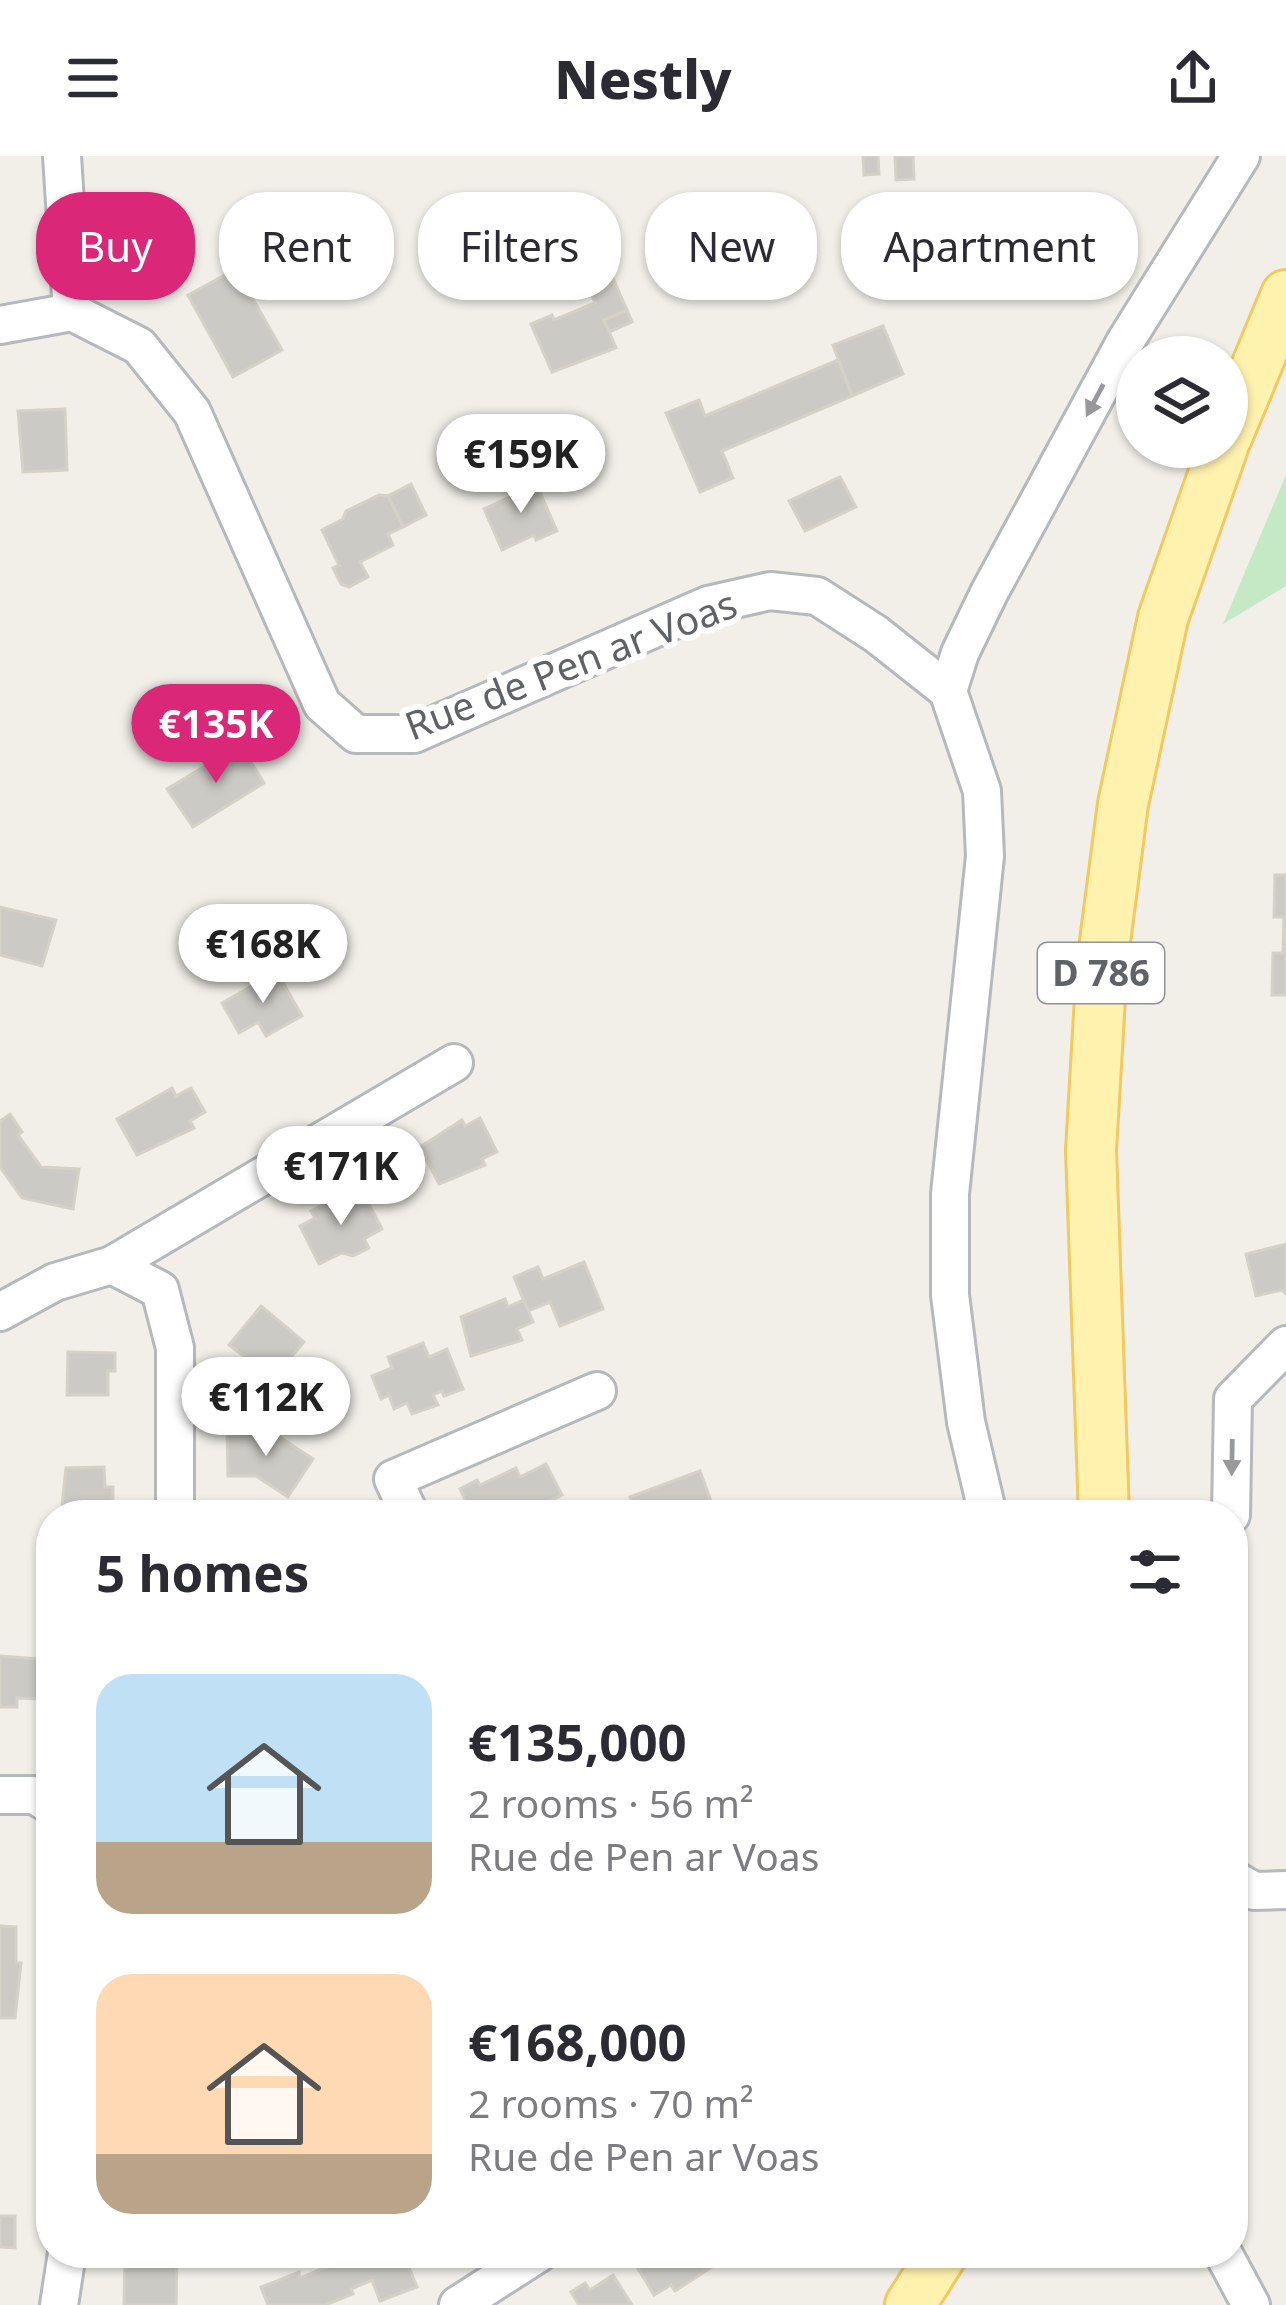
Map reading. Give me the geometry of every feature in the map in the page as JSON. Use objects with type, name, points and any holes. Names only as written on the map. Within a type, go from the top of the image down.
[{"type":"main road","points":[[1248,386],[1286,295]]},
{"type":"main road","name":"D 786","points":[[1103,1500],[1091,1150],[1102,964],[1123,804],[1163,618],[1216,468]]},
{"type":"main road","points":[[910,2305],[933,2268]]},
{"type":"street","points":[[0,325],[72,312],[62,156]]},
{"type":"street","points":[[984,1500],[966,1422],[950,1295],[950,1194],[985,856],[982,791],[948,691],[989,593],[1125,342],[1241,156]]},
{"type":"street","name":"Rue de Pen ar Voas","points":[[72,312],[139,346],[192,412],[322,704],[356,734],[414,734],[708,605],[770,591],[817,596],[876,634],[948,691]]},
{"type":"street","points":[[0,1312],[55,1282],[112,1265],[454,1063]]},
{"type":"street","points":[[112,1265],[160,1290],[175,1348],[175,1500]]},
{"type":"street","points":[[1232,1500],[1233,1399],[1286,1345]]},
{"type":"street","points":[[403,1500],[393,1479],[597,1391]]},
{"type":"street","points":[[0,1795],[36,1796]]},
{"type":"street","points":[[1248,1888],[1286,1890]]},
{"type":"street","points":[[59,2305],[65,2268]]},
{"type":"street","points":[[458,2305],[516,2268]]},
{"type":"street","points":[[1231,2268],[1251,2305]]},
{"type":"green space","points":[[1286,475],[1286,586],[1223,624]]},
{"type":"building","points":[[863,156],[878,156],[879,174],[864,175]]},
{"type":"building","points":[[895,156],[913,156],[914,179],[896,180]]},
{"type":"building","points":[[219,278],[219,300],[254,300],[282,350],[233,377],[191,300],[195,300],[195,291]]},
{"type":"building","points":[[621,296],[627,310],[604,320],[616,348],[552,372],[531,324]]},
{"type":"building","points":[[627,310],[632,322],[609,332],[604,320]]},
{"type":"building","points":[[883,326],[903,374],[852,396],[833,345]]},
{"type":"building","points":[[838,360],[852,396],[722,451],[733,478],[700,492],[666,413],[699,400],[705,416]]},
{"type":"building","points":[[65,409],[67,470],[23,472],[18,411]]},
{"type":"building","points":[[840,477],[856,507],[805,531],[789,501]]},
{"type":"building","points":[[534,479],[557,531],[536,540],[534,535],[502,550],[484,509],[516,494],[514,488]]},
{"type":"building","points":[[411,484],[426,515],[403,527],[388,496]]},
{"type":"building","points":[[379,495],[388,496],[403,527],[388,534],[393,545],[360,562],[368,577],[349,587],[341,584],[333,568],[339,565],[322,530],[343,519],[346,511]]},
{"type":"building","points":[[240,745],[264,783],[193,827],[167,789]]},
{"type":"building","points":[[1275,875],[1286,875],[1286,995],[1272,995],[1273,953],[1283,953],[1284,917],[1274,917]]},
{"type":"building","points":[[0,907],[56,920],[42,966],[0,955]]},
{"type":"building","points":[[281,929],[295,955],[273,967],[259,941]]},
{"type":"building","points":[[277,972],[302,1016],[266,1036],[258,1022],[239,1033],[222,1003]]},
{"type":"building","points":[[172,1088],[176,1096],[191,1088],[205,1112],[190,1121],[194,1128],[137,1155],[117,1119]]},
{"type":"building","points":[[10,1114],[22,1132],[18,1135],[41,1167],[79,1169],[73,1209],[22,1198],[0,1167],[0,1121]]},
{"type":"building","points":[[480,1118],[497,1152],[482,1159],[485,1165],[439,1184],[420,1147],[462,1120],[465,1126]]},
{"type":"building","points":[[363,1193],[382,1229],[364,1239],[369,1248],[319,1264],[300,1226],[315,1218],[311,1211],[341,1195],[345,1203]]},
{"type":"building","points":[[1286,1244],[1286,1294],[1282,1290],[1256,1296],[1246,1254]]},
{"type":"building","points":[[584,1262],[603,1309],[560,1326],[550,1302],[528,1311],[514,1277],[538,1267],[543,1279]]},
{"type":"building","points":[[505,1299],[508,1307],[524,1300],[533,1322],[517,1329],[522,1340],[471,1356],[461,1317]]},
{"type":"building","points":[[261,1306],[304,1342],[273,1378],[229,1345]]},
{"type":"building","points":[[423,1343],[429,1357],[447,1349],[463,1389],[433,1395],[438,1405],[412,1414],[407,1403],[394,1409],[389,1395],[381,1399],[372,1376],[392,1368],[388,1357]]},
{"type":"building","points":[[68,1352],[115,1353],[115,1371],[108,1371],[108,1395],[67,1395]]},
{"type":"building","points":[[269,1430],[313,1459],[288,1497],[256,1476],[228,1476],[227,1431]]},
{"type":"building","points":[[546,1464],[562,1495],[552,1500],[465,1500],[460,1489],[516,1468],[520,1477]]},
{"type":"building","points":[[104,1467],[105,1487],[113,1487],[113,1500],[63,1500],[66,1468]]},
{"type":"building","points":[[700,1471],[711,1500],[631,1500]]},
{"type":"building","points":[[0,1656],[36,1659],[36,1699],[17,1698],[17,1707],[0,1707]]},
{"type":"building","points":[[0,1926],[16,1927],[16,1963],[21,1963],[15,2018],[0,2018]]},
{"type":"building","points":[[0,2216],[15,2216],[15,2248],[0,2247]]},
{"type":"building","points":[[125,2268],[177,2268],[176,2305],[124,2305]]},
{"type":"building","points":[[324,2268],[409,2268],[417,2287],[380,2301],[372,2280],[325,2305],[268,2305],[261,2287],[299,2272],[300,2278]]},
{"type":"building","points":[[638,2268],[710,2268],[675,2291],[671,2285],[654,2295]]},
{"type":"building","points":[[613,2275],[632,2305],[579,2305],[571,2292],[585,2283],[590,2290]]}]
